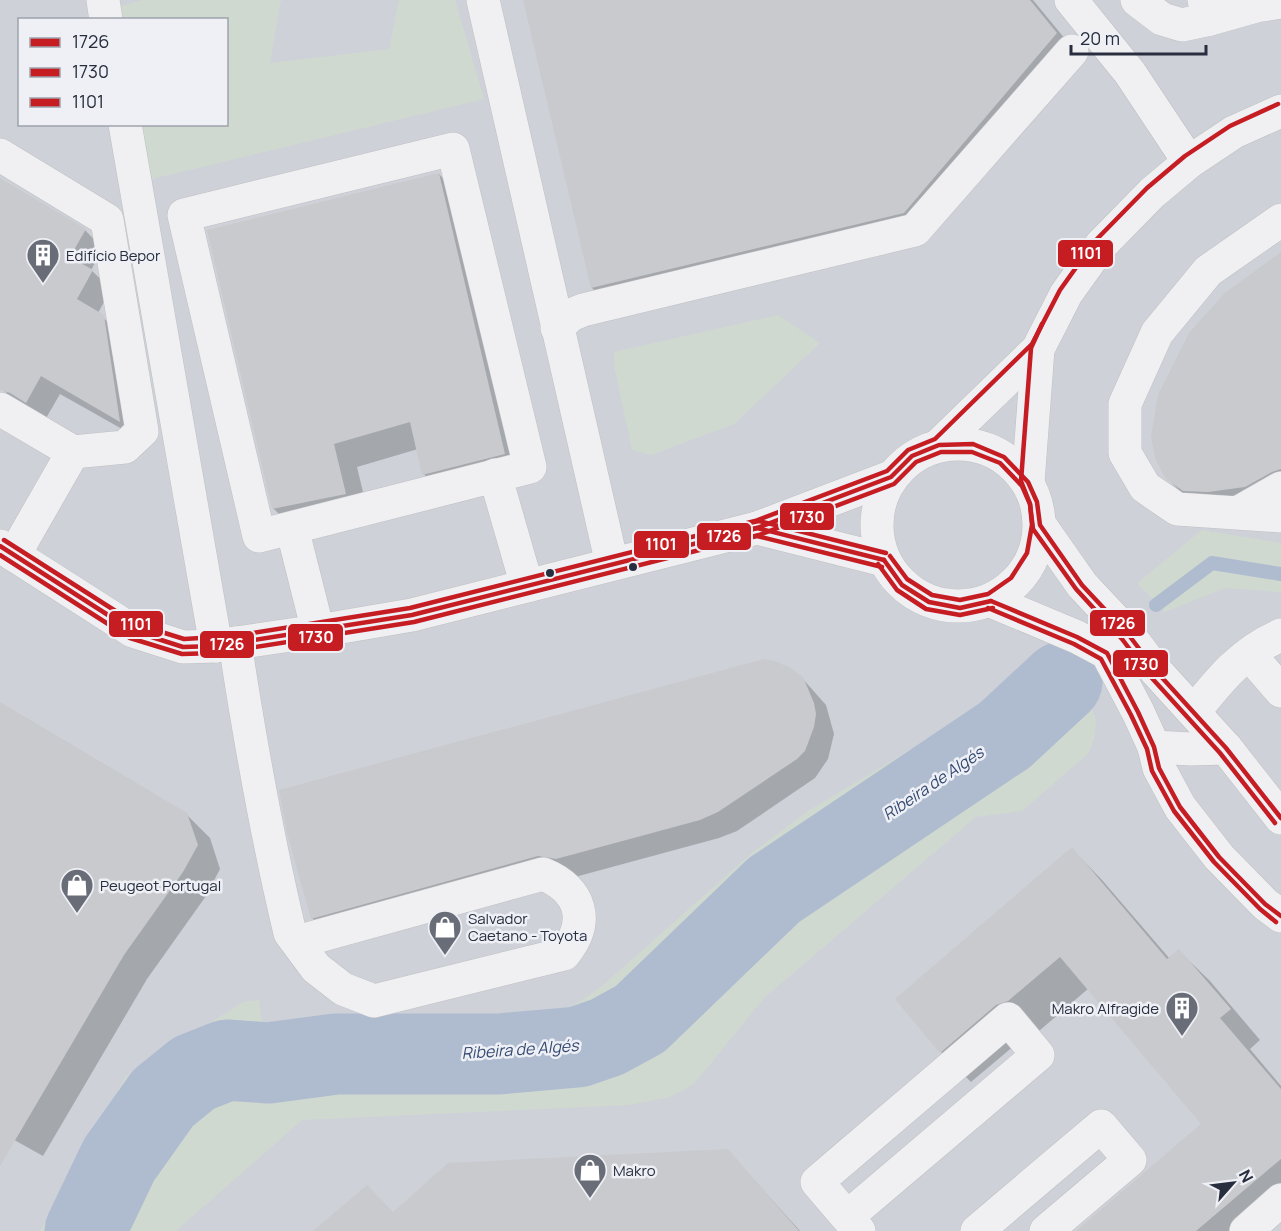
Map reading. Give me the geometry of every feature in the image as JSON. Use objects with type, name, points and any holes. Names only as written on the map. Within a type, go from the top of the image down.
[{"type":"street","points":[[103,0],[106,18]]},
{"type":"street","points":[[483,0],[612,564]]},
{"type":"street","points":[[1071,0],[1130,73],[1189,162]]},
{"type":"street","points":[[1137,0],[1162,19],[1182,25],[1207,10],[1281,2]]},
{"type":"street","points":[[557,328],[571,315],[583,310],[915,230],[1072,51]]},
{"type":"street","points":[[939,445],[1038,349],[1066,294],[1101,244],[1152,193],[1189,162],[1234,132],[1281,111]]},
{"type":"street","points":[[125,126],[226,644],[290,933],[316,968],[343,989],[374,1000],[564,954],[577,934],[578,910],[572,894],[559,881],[543,874],[297,942]]},
{"type":"street","points":[[453,150],[530,467],[292,528],[259,536],[184,215],[453,150]]},
{"type":"street","points":[[0,155],[108,220],[142,431],[125,447],[73,452],[0,409]]},
{"type":"street","points":[[1281,220],[1208,271],[1157,333],[1125,404],[1125,453],[1145,487],[1177,509],[1281,516]]},
{"type":"street","points":[[1028,482],[1038,349]]},
{"type":"street","points":[[973,444],[1004,457],[1028,482],[1037,502],[1040,525],[1034,556],[1017,583],[991,600],[960,608],[929,602],[902,585],[884,560],[878,539],[876,518],[881,496],[891,477],[912,456],[939,445],[973,444]]},
{"type":"street","points":[[73,452],[7,551],[133,631],[183,647],[226,644],[412,615],[757,528],[891,477]]},
{"type":"street","points":[[495,476],[527,586]]},
{"type":"street","points":[[1239,512],[1281,488]]},
{"type":"street","points":[[1040,525],[1082,585],[1128,634],[1156,671],[1226,748],[1281,818]]},
{"type":"street","points":[[292,528],[318,631]]},
{"type":"street","points":[[757,528],[884,560]]},
{"type":"street","points":[[991,600],[1077,637],[1107,653],[1122,678],[1154,747],[1159,768],[1187,816],[1219,857],[1265,904],[1281,916]]},
{"type":"street","points":[[1194,711],[1230,668],[1263,643],[1281,635]]},
{"type":"street","points":[[1249,654],[1281,691]]},
{"type":"street","points":[[1154,747],[1226,748]]},
{"type":"street","points":[[1008,1019],[1038,1055],[853,1224],[818,1182],[1008,1019]]},
{"type":"street","points":[[977,1231],[1101,1126],[1130,1160],[1046,1231]]},
{"type":"street","points":[[1246,1231],[1281,1200]]},
{"type":"shaded area","points":[[0,0],[1281,0],[1281,1231],[0,1231]]},
{"type":"shaded area","points":[[142,0],[281,0],[270,63],[389,49],[399,0],[455,0],[484,99],[148,180],[139,126],[228,126],[228,18],[121,18],[119,7]]},
{"type":"shaded area","points":[[778,315],[820,343],[734,424],[651,455],[632,450],[614,366],[614,352]]},
{"type":"shaded area","points":[[1202,530],[1281,543],[1281,592],[1225,588],[1165,612],[1137,583]]},
{"type":"shaded area","points":[[1053,664],[1087,694],[1096,720],[1095,735],[1089,753],[1022,811],[976,817],[764,998],[694,1084],[670,1097],[629,1105],[302,1120],[176,1231],[40,1231],[126,1076],[243,1002],[259,1000],[263,1029],[275,1030],[359,1020],[458,1024],[510,1023],[555,1014],[579,1002],[602,986],[753,852],[808,811]]},
{"type":"building","points":[[523,0],[1030,0],[1057,33],[904,213],[591,288]]},
{"type":"building","points":[[439,173],[505,454],[422,475],[410,422],[334,444],[346,494],[272,509],[207,230]]},
{"type":"building","name":"Edifício Bepor","points":[[0,178],[86,229],[70,257],[93,270],[77,299],[104,315],[120,422],[41,376],[26,403],[0,390]]},
{"type":"building","points":[[1281,252],[1281,469],[1245,487],[1208,492],[1183,491],[1165,478],[1155,458],[1151,436],[1158,395],[1189,333],[1225,293]]},
{"type":"building","points":[[764,659],[789,667],[803,677],[814,703],[816,714],[814,727],[805,751],[797,759],[718,812],[700,820],[556,859],[538,856],[311,919],[287,833],[279,790]]},
{"type":"building","name":"Peugeot Portugal","points":[[0,702],[187,813],[198,845],[183,872],[124,955],[0,1166]]},
{"type":"building","name":"Makro Alfragide","points":[[1072,847],[1167,959],[1179,949],[1231,1009],[1220,1018],[1281,1089],[1281,1159],[1196,1231],[1076,1231],[1201,1124],[1060,957],[1008,1001],[996,1005],[940,1053],[895,999]]},
{"type":"building","name":"Makro","points":[[728,1149],[799,1231],[313,1231],[367,1185],[393,1212],[448,1163]]},
{"type":"waterway","name":"Ribeira de Algés","points":[[1156,605],[1212,563],[1281,574]]},
{"type":"waterway","name":"Ribeira de Algés","points":[[85,1231],[119,1160],[163,1098],[194,1073],[227,1060],[268,1063],[336,1054],[499,1054],[578,1047],[607,1037],[640,1019],[774,890],[1005,735],[1062,682]]},
{"type":"transit line","name":"1101","points":[[4,540],[136,624],[184,639],[234,636],[410,608],[755,521],[887,471],[908,450],[935,439],[1032,344],[1060,290],[1095,241],[1147,188],[1185,156],[1230,126],[1278,104]]},
{"type":"transit line","name":"1101","points":[[890,556],[907,579],[932,595],[960,600],[988,594],[1011,578],[1027,553],[1032,525],[1030,504],[1021,481],[1031,348],[1042,324]]},
{"type":"transit line","name":"1726","points":[[0,546],[133,631],[183,647],[216,646],[412,615],[757,528],[891,477],[912,456],[939,445],[973,444],[1004,457],[1028,482],[1037,502],[1040,525],[1082,585],[1128,634],[1156,671],[1226,748],[1281,818]]},
{"type":"transit line","name":"1730","points":[[0,555],[130,638],[182,654],[217,653],[414,622],[759,535],[894,484],[916,462],[941,452],[972,452],[1000,463],[1022,486],[1030,504],[1033,529],[1076,589],[1220,753],[1275,823]]},
{"type":"transit line","name":"1101","points":[[744,524],[759,521],[886,553]]},
{"type":"transit line","name":"1726","points":[[746,531],[757,528],[884,560]]},
{"type":"transit line","name":"1730","points":[[748,538],[757,536],[882,567]]},
{"type":"transit line","name":"1726","points":[[884,560],[902,585],[929,602],[960,608],[991,601]]},
{"type":"transit line","name":"1730","points":[[878,564],[897,590],[926,609],[960,615],[993,608]]},
{"type":"transit line","name":"1726","points":[[991,601],[1077,637],[1107,653],[1138,712],[1154,747],[1159,768],[1180,807],[1219,857],[1265,904],[1281,916]]},
{"type":"transit line","name":"1730","points":[[988,608],[1074,644],[1101,659],[1131,715],[1147,749],[1152,771],[1174,811],[1214,862],[1276,922]]},
{"type":"place","name":"Edifício Bepor","points":[[43,284]]},
{"type":"place","name":"Peugeot Portugal","points":[[77,914]]},
{"type":"place","name":"Salvador Caetano - Toyota","points":[[445,956]]},
{"type":"place","name":"Makro Alfragide","points":[[1182,1037]]},
{"type":"place","name":"Makro","points":[[590,1199]]}]
